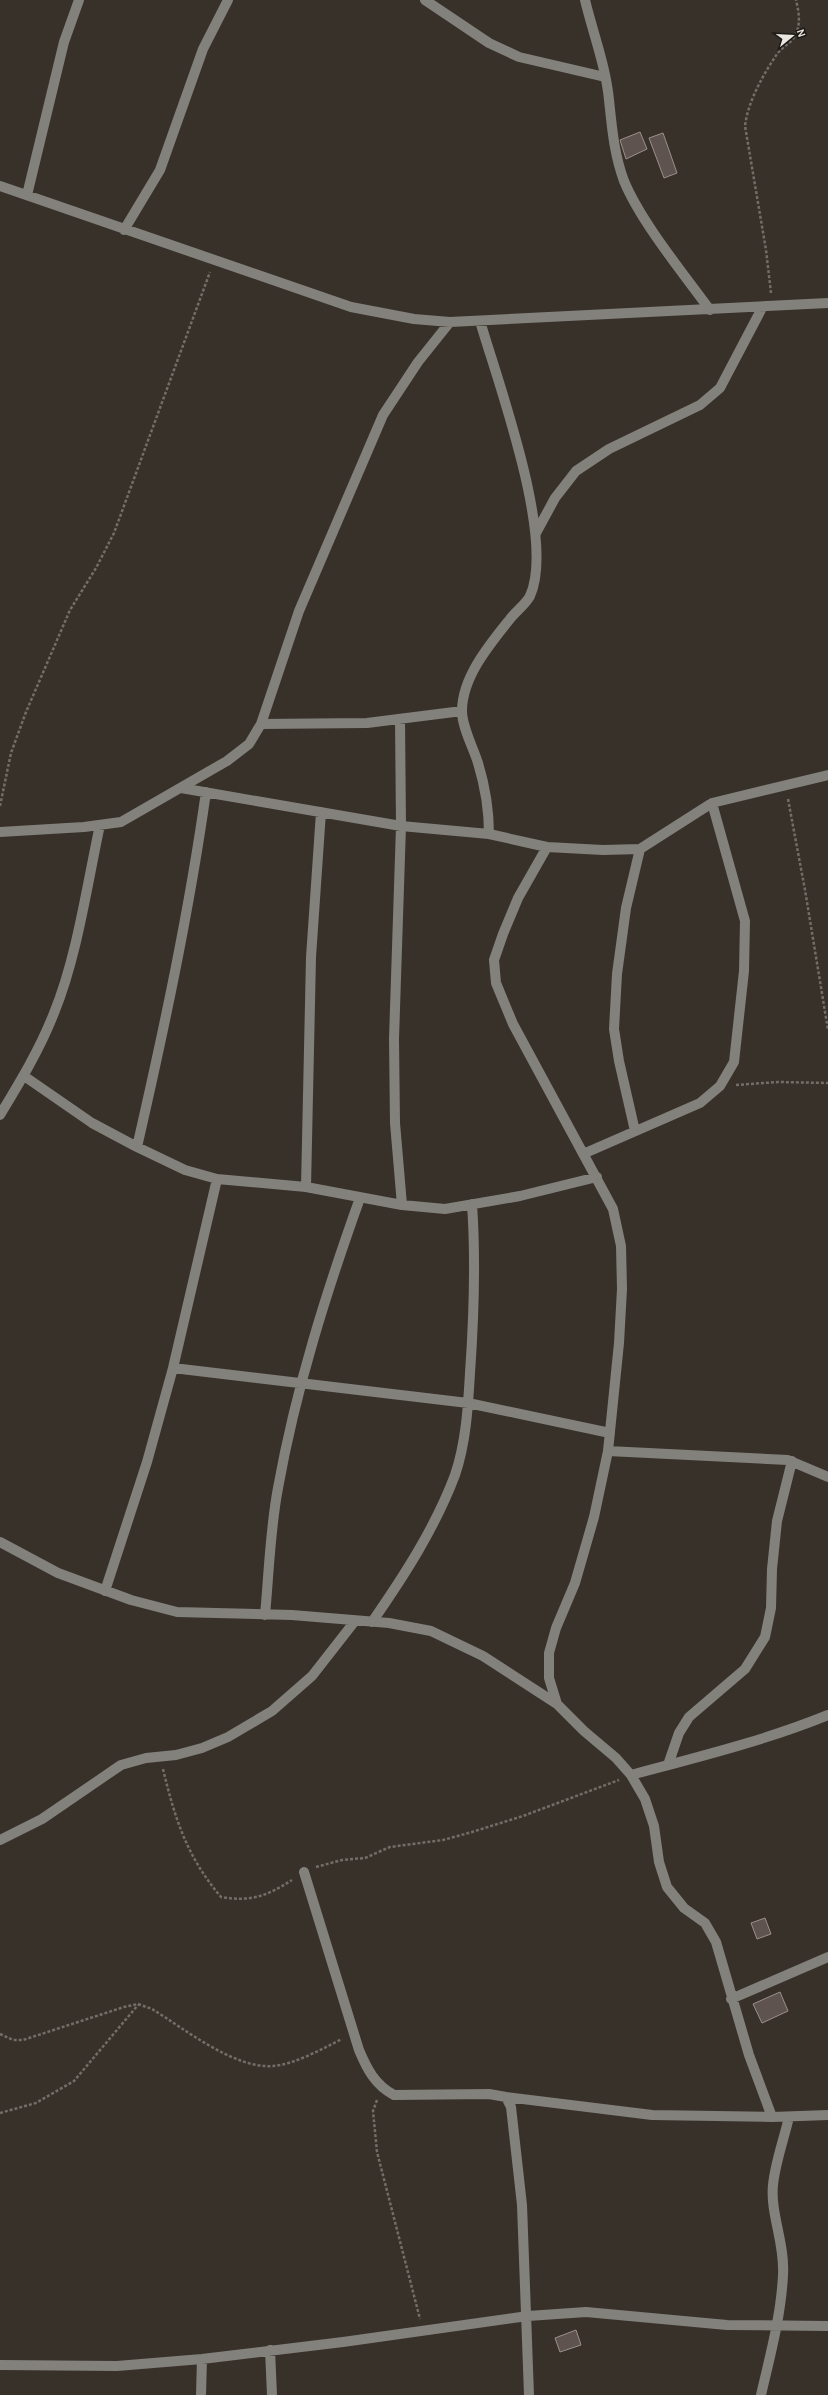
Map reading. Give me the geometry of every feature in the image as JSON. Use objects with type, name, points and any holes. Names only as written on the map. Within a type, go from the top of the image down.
[{"type":"street","points":[[27,195],[64,42],[79,0]]},
{"type":"street","points":[[124,230],[160,170],[203,49],[228,0]]},
{"type":"street","points":[[425,0],[489,43],[518,57],[605,77]]},
{"type":"street","points":[[585,0],[605,77],[609,100],[611,129],[624,181],[638,208],[710,310]]},
{"type":"street","points":[[0,186],[351,307],[414,320],[450,322],[480,321],[767,308],[828,303]]},
{"type":"street","points":[[536,533],[555,498],[576,471],[609,449],[700,405],[720,388],[767,308]]},
{"type":"street","points":[[480,321],[527,483],[536,533],[538,569],[529,597],[511,618],[475,669],[467,686],[462,711],[485,790],[489,834]]},
{"type":"street","points":[[0,832],[100,825],[121,822],[227,761],[249,744],[261,724],[299,611],[383,415],[418,362],[450,322]]},
{"type":"street","points":[[261,724],[367,723],[462,711]]},
{"type":"street","points":[[400,719],[401,826],[394,1047],[395,1123],[402,1205]]},
{"type":"street","points":[[181,788],[401,826],[489,834],[547,847],[603,850],[640,849],[712,803],[828,774]]},
{"type":"street","points":[[137,1147],[175,978],[193,885],[206,792]]},
{"type":"street","points":[[583,1154],[700,1103],[720,1086],[734,1062],[744,971],[745,921],[712,803]]},
{"type":"street","points":[[306,1187],[311,957],[321,812]]},
{"type":"street","points":[[0,1115],[24,1076],[54,1013],[75,943],[100,825]]},
{"type":"street","points":[[547,847],[518,898],[503,934],[494,960],[496,983],[513,1024],[613,1209],[621,1246],[619,1343],[608,1451],[594,1517],[574,1583],[556,1628],[549,1653],[549,1678],[557,1704]]},
{"type":"street","points":[[635,1131],[619,1061],[614,1029],[617,974],[626,908],[640,849]]},
{"type":"street","points":[[24,1076],[92,1123],[185,1170],[217,1179],[306,1187],[402,1205],[445,1209],[520,1196],[597,1177]]},
{"type":"street","points":[[105,1590],[147,1462],[173,1368],[217,1179]]},
{"type":"street","points":[[265,1615],[277,1490],[300,1382],[328,1285],[360,1198]]},
{"type":"street","points":[[372,1622],[401,1581],[427,1538],[455,1474],[464,1440],[468,1403],[476,1257],[472,1204]]},
{"type":"street","points":[[173,1368],[468,1403],[610,1433]]},
{"type":"street","points":[[608,1451],[792,1461],[828,1477]]},
{"type":"street","points":[[668,1765],[679,1733],[688,1718],[745,1669],[765,1637],[772,1608],[772,1569],[777,1520],[792,1461]]},
{"type":"street","points":[[0,1542],[58,1574],[131,1600],[177,1612],[265,1615],[372,1622],[431,1631],[483,1656],[557,1704],[584,1731],[616,1758],[631,1775],[645,1799],[654,1826],[659,1862],[668,1887],[684,1908],[705,1923],[716,1942],[731,1998],[749,2055],[772,2117]]},
{"type":"street","points":[[0,1840],[42,1819],[121,1765],[146,1758],[160,1757],[202,1748],[228,1737],[272,1711],[312,1676],[355,1621]]},
{"type":"street","points":[[631,1775],[788,1731],[828,1715]]},
{"type":"street","points":[[304,1872],[354,2033],[369,2073],[382,2088],[394,2095],[489,2094],[652,2115],[772,2117],[828,2116]]},
{"type":"street","points":[[731,1998],[828,1957]]},
{"type":"street","points":[[506,2097],[511,2107],[522,2205],[528,2316],[530,2395]]},
{"type":"street","points":[[761,2395],[776,2325],[783,2275],[783,2247],[774,2208],[773,2185],[789,2117]]},
{"type":"street","points":[[0,2365],[117,2366],[202,2359],[528,2316],[586,2312],[727,2325],[828,2326]]},
{"type":"street","points":[[270,2350],[272,2395]]},
{"type":"street","points":[[201,2395],[202,2359]]},
{"type":"path","points":[[767,308],[766,250],[745,126],[747,110],[766,71],[778,52],[794,37],[800,20],[796,0]]},
{"type":"path","points":[[0,806],[11,753],[26,712],[70,610],[96,568],[114,533],[215,260]]},
{"type":"path","points":[[785,785],[805,890],[828,1030]]},
{"type":"path","points":[[720,1086],[778,1082],[828,1083]]},
{"type":"path","points":[[160,1757],[173,1810],[185,1843],[203,1876],[221,1897],[242,1900],[262,1896],[304,1872],[342,1860],[365,1858],[390,1847],[443,1840],[472,1832],[523,1816],[631,1775]]},
{"type":"path","points":[[0,2113],[36,2103],[74,2082],[138,2004]]},
{"type":"path","points":[[0,2034],[13,2040],[23,2040],[124,2007],[138,2004],[152,2009],[233,2057],[254,2065],[274,2066],[325,2047],[354,2033]]},
{"type":"path","points":[[382,2088],[373,2111],[378,2152],[423,2331]]},
{"type":"building","points":[[640,132],[647,149],[626,159],[620,140]]},
{"type":"building","points":[[663,133],[677,173],[664,178],[649,138]]},
{"type":"building","points":[[765,1918],[771,1934],[757,1939],[751,1923]]},
{"type":"building","points":[[780,1992],[788,2011],[762,2023],[753,2004]]},
{"type":"building","points":[[576,2330],[581,2345],[560,2352],[555,2338]]}]
